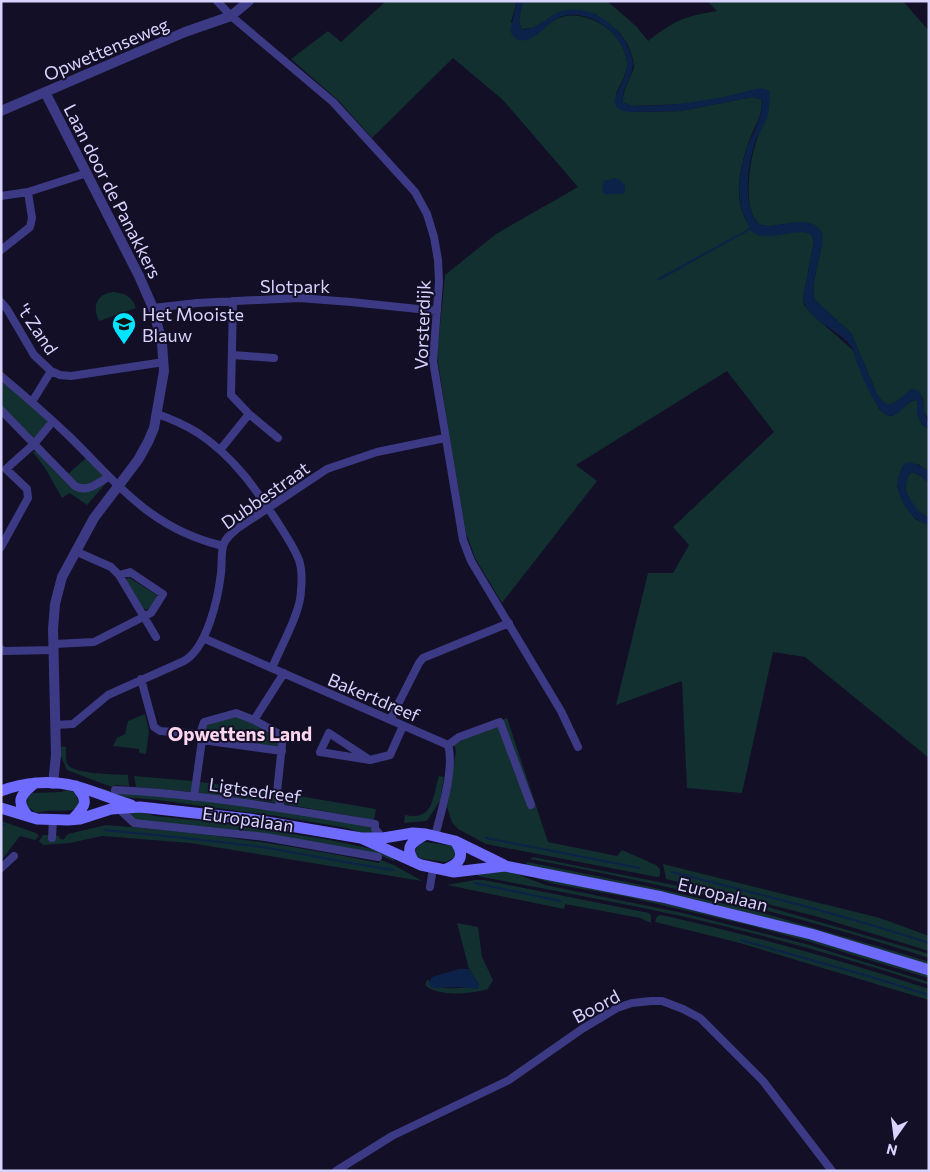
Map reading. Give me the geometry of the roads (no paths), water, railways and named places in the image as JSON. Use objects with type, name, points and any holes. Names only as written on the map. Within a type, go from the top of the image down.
[{"type":"main road","points":[[28,816],[22,808],[21,798],[25,791],[35,783]]},
{"type":"main road","points":[[1,792],[10,788],[35,783],[76,786],[85,801],[83,808],[73,819],[37,819],[1,808]]},
{"type":"main road","name":"Europalaan","points":[[76,786],[140,807]]},
{"type":"main road","name":"Europalaan","points":[[73,819],[118,808],[140,807],[249,819],[361,838],[383,838],[413,833],[430,835]]},
{"type":"main road","points":[[430,835],[455,841],[461,852],[460,859],[453,867],[439,869],[414,862],[409,853],[410,846],[415,840],[430,835]]},
{"type":"main road","name":"Europalaan","points":[[361,838],[414,862]]},
{"type":"main road","name":"Europalaan","points":[[455,841],[505,866]]},
{"type":"main road","name":"Europalaan","points":[[439,869],[454,872],[505,866],[724,911],[811,934],[929,970]]},
{"type":"street","name":"Vorsterdijk","points":[[217,1],[231,16],[333,102],[415,192],[427,214],[438,260],[439,282],[432,360],[463,540],[471,561],[561,711],[578,747]]},
{"type":"street","name":"Opwettenseweg","points":[[1,111],[185,32],[231,16],[248,1]]},
{"type":"street","name":"Laan door de Panakkers","points":[[45,92],[136,270],[153,308],[159,328],[164,362],[157,414],[148,442],[138,460],[98,510],[62,577],[53,618],[56,755],[53,784]]},
{"type":"street","points":[[1,196],[28,192],[87,173]]},
{"type":"street","points":[[1,250],[30,228],[32,218],[28,192]]},
{"type":"street","name":"Slotpark","points":[[153,308],[197,303],[299,298],[437,311]]},
{"type":"street","name":"'t Zand","points":[[1,302],[14,319],[34,355],[51,372]]},
{"type":"street","points":[[233,302],[231,395],[249,414],[278,438]]},
{"type":"street","points":[[232,355],[274,358]]},
{"type":"street","points":[[32,402],[51,372],[71,376],[164,362]]},
{"type":"street","points":[[1,376],[53,421],[117,486],[159,521],[181,533],[205,542],[223,546]]},
{"type":"street","points":[[1,410],[78,488],[88,488],[108,477]]},
{"type":"street","points":[[157,414],[200,434],[243,472],[286,535],[299,560],[302,592],[299,606],[272,668]]},
{"type":"street","points":[[220,450],[249,414]]},
{"type":"street","points":[[1,547],[28,498],[27,489],[4,471],[35,444],[53,421]]},
{"type":"street","name":"Dubbestraat","points":[[55,725],[73,724],[108,695],[188,659],[203,638],[216,601],[223,546],[229,535],[328,469],[377,452],[445,438]]},
{"type":"street","points":[[75,551],[111,567],[119,575],[156,637]]},
{"type":"street","points":[[2,652],[94,642],[151,613],[163,594],[130,572],[119,575]]},
{"type":"street","points":[[390,720],[423,658],[509,623]]},
{"type":"street","name":"Bakertdreef","points":[[203,638],[448,745]]},
{"type":"street","points":[[254,720],[284,673]]},
{"type":"street","points":[[141,679],[154,727],[160,730],[282,751]]},
{"type":"street","points":[[194,796],[204,722],[236,713],[254,720],[283,736],[277,792],[281,808]]},
{"type":"street","points":[[430,835],[446,788],[451,754],[448,745],[459,737],[500,722],[531,805]]},
{"type":"street","points":[[370,760],[329,733],[320,752],[370,760],[390,755],[403,726]]},
{"type":"street","name":"Ligtsedreef","points":[[114,790],[194,796],[375,824],[375,829],[383,838]]},
{"type":"street","name":"Europalaan","points":[[118,808],[134,823],[265,837],[378,858]]},
{"type":"street","points":[[52,838],[53,819]]},
{"type":"street","points":[[1,868],[14,856]]},
{"type":"street","points":[[430,887],[439,869]]},
{"type":"street","name":"Boord","points":[[336,1171],[392,1136],[509,1080],[582,1029],[617,1008],[632,1003],[651,1001],[662,1001],[700,1018],[763,1081],[832,1171]]},
{"type":"water","points":[[517,1],[523,1],[519,20],[521,29],[531,28],[554,14],[571,10],[582,10],[594,14],[614,27],[628,47],[632,58],[631,75],[624,91],[623,102],[632,106],[700,101],[759,88],[770,91],[767,118],[755,142],[750,161],[748,192],[751,211],[755,220],[760,225],[768,226],[797,222],[807,223],[815,226],[821,233],[822,247],[813,293],[815,300],[851,333],[881,400],[890,404],[894,403],[911,389],[921,393],[929,429],[922,425],[917,412],[917,401],[913,400],[894,415],[890,416],[881,411],[873,398],[856,361],[855,353],[848,342],[817,319],[806,306],[803,298],[814,241],[811,234],[804,232],[764,236],[750,230],[658,281],[657,279],[750,228],[740,203],[740,179],[747,148],[760,117],[761,99],[752,97],[681,111],[623,111],[617,108],[614,101],[625,76],[627,66],[624,50],[619,40],[602,24],[582,16],[571,15],[555,19],[530,39],[518,40],[510,31]]},
{"type":"water","points":[[614,178],[620,180],[625,186],[625,191],[622,194],[604,194],[602,190],[604,181]]},
{"type":"water","points":[[911,462],[929,472],[929,483],[921,476],[912,472],[909,474],[905,488],[917,509],[929,517],[929,525],[918,520],[909,512],[899,492],[898,477],[905,463]]},
{"type":"water","points":[[459,969],[469,969],[479,985],[478,989],[461,987],[433,988],[430,986],[429,982],[432,977]]},
{"type":"waterway","points":[[105,830],[261,847],[394,870]]},
{"type":"waterway","points":[[486,838],[639,868]]},
{"type":"waterway","points":[[672,872],[833,914],[929,943]]},
{"type":"waterway","points":[[475,883],[560,901]]},
{"type":"waterway","points":[[741,940],[929,995]]},
{"type":"place","name":"Het Mooiste Blauw","points":[[124,345]]},
{"type":"district","name":"Opwettens Land","points":[[240,733]]}]
